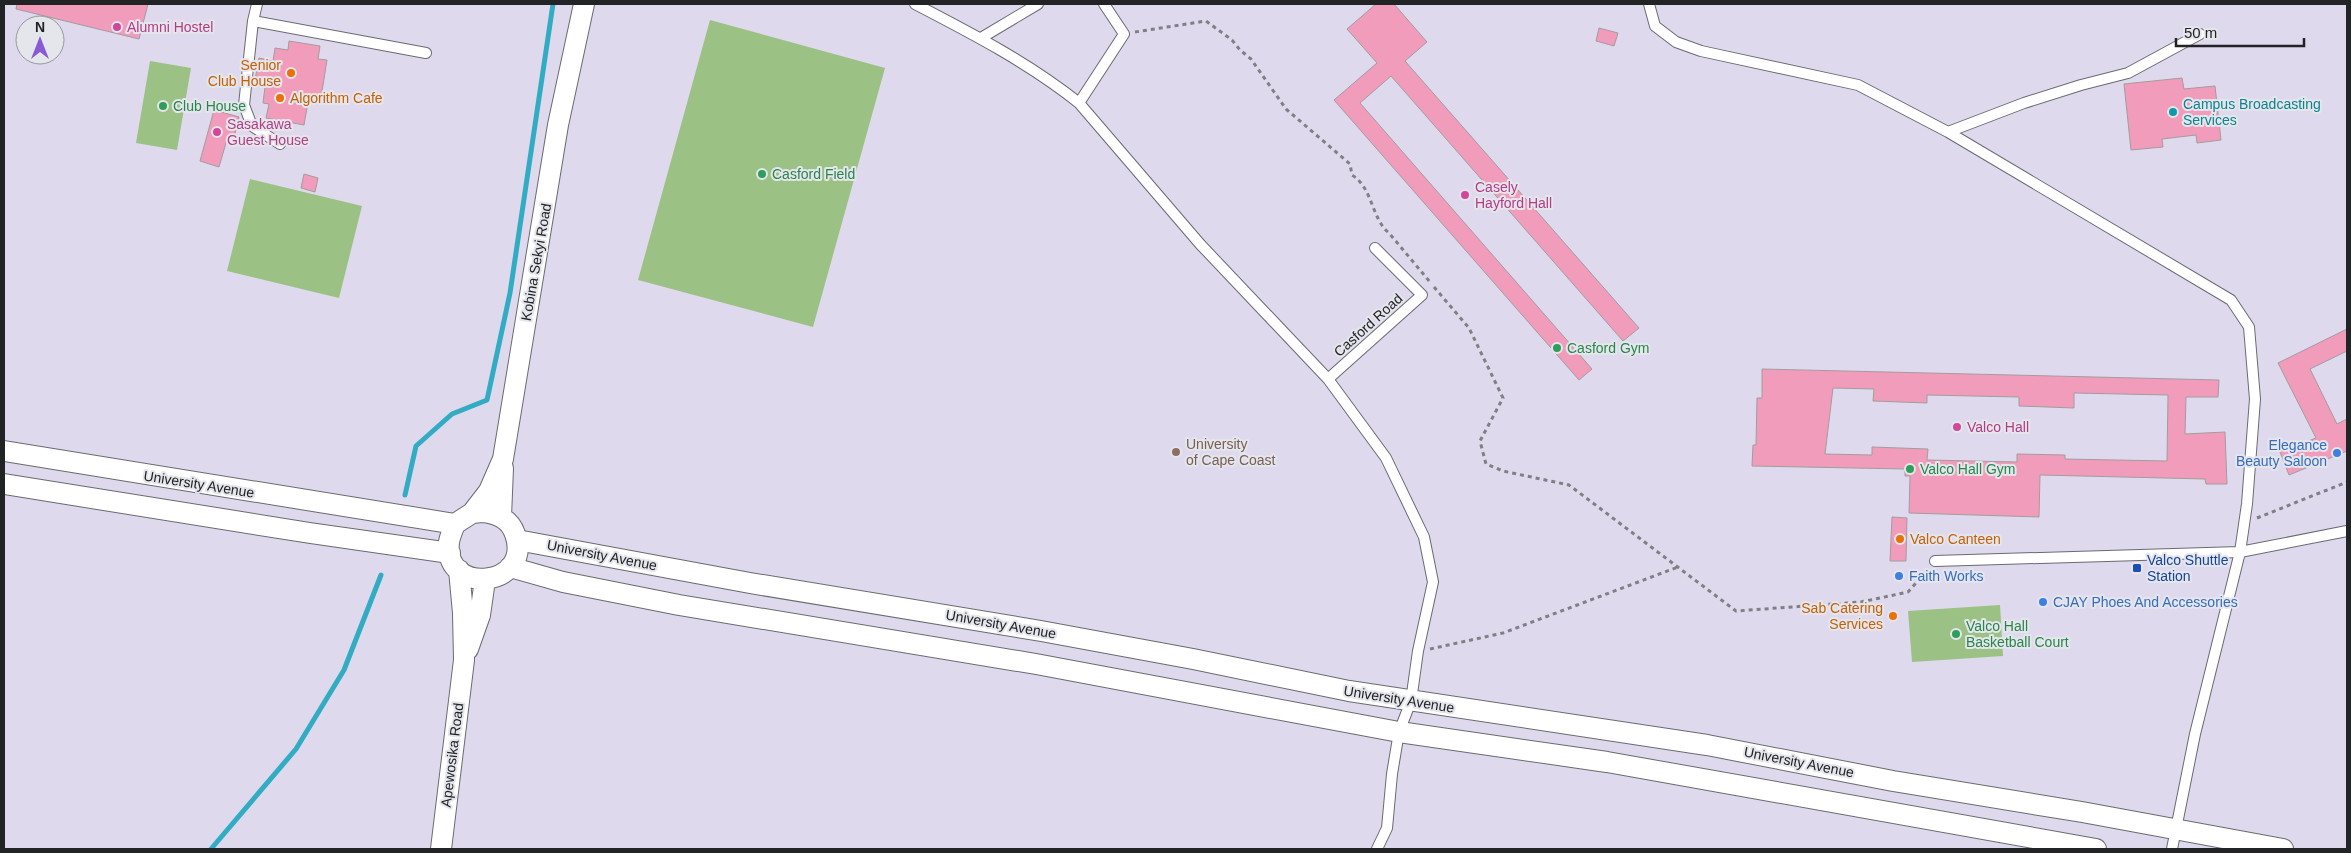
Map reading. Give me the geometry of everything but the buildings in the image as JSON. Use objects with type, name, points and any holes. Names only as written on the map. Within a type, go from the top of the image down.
[{"type":"street","name":"Kobina Sekyi Road","points":[[472,514],[489,492],[503,459],[558,125],[584,4]]},
{"type":"street","name":"University Avenue","points":[[4,452],[455,524]]},
{"type":"street","points":[[501,517],[503,459]]},
{"type":"street","points":[[4,484],[310,533],[450,553]]},
{"type":"street","points":[[459,570],[475,579],[485,580],[503,574],[515,559],[517,540],[514,530],[501,517],[482,512],[472,514],[455,524],[449,542],[450,553],[459,570],[463,613],[464,660]]},
{"type":"street","name":"University Avenue","points":[[517,540],[750,583],[1042,631],[1411,701],[1707,745],[1893,781],[2283,849]]},
{"type":"street","points":[[510,567],[563,582],[679,605],[1027,662],[1399,732],[1607,762],[2096,849]]},
{"type":"street","points":[[464,660],[480,615],[485,580]]},
{"type":"street","name":"Apewosika Road","points":[[442,849],[464,660]]},
{"type":"lane","points":[[257,4],[253,21],[244,105],[252,126],[280,144]]},
{"type":"lane","points":[[915,4],[981,38],[1059,87],[1079,103],[1200,244],[1328,379],[1386,458],[1424,537],[1433,582],[1418,651],[1411,701],[1399,732],[1392,774],[1387,828],[1377,849]]},
{"type":"lane","points":[[981,38],[1038,4]]},
{"type":"lane","points":[[1079,103],[1124,34],[1104,4]]},
{"type":"lane","points":[[1649,4],[1655,26],[1676,42],[1701,51],[1858,84],[1948,132],[2231,300],[2249,327],[2255,399],[2240,552],[2195,734],[2172,849]]},
{"type":"lane","points":[[253,21],[426,54]]},
{"type":"lane","points":[[1948,132],[2048,95],[2128,73],[2200,34]]},
{"type":"lane","name":"Casford Road","points":[[1328,379],[1422,295],[1375,248]]},
{"type":"lane","points":[[1935,561],[2240,552],[2347,531]]},
{"type":"path","points":[[1124,34],[1206,21],[1232,40],[1240,50],[1252,59],[1286,109],[1350,164],[1352,175],[1359,179],[1372,200],[1381,227],[1396,240],[1469,328],[1503,398],[1480,441],[1486,464],[1503,471],[1569,485],[1736,610],[1861,602],[1908,592],[1935,561]]},
{"type":"path","points":[[2244,523],[2347,482]]},
{"type":"path","points":[[1418,651],[1503,632],[1678,566]]},
{"type":"shaded area","name":"University of Cape Coast","points":[[4,4],[2347,4],[2347,849],[4,849]]},
{"type":"green space","name":"Casford Field","points":[[710,20],[885,68],[813,327],[638,280]]},
{"type":"green space","name":"Club House","points":[[150,61],[191,68],[177,150],[136,143]]},
{"type":"green space","points":[[250,179],[362,206],[339,298],[227,271]]},
{"type":"green space","name":"Valco Hall Basketball Court","points":[[2000,605],[2003,656],[1912,662],[1908,611]]},
{"type":"waterway","points":[[405,495],[416,446],[452,414],[487,400],[510,293],[553,4]]},
{"type":"waterway","points":[[211,849],[296,749],[344,670],[381,575]]},
{"type":"place","name":"Alumni Hostel","points":[[117,27]]},
{"type":"place","name":"Senior Club House","points":[[291,73]]},
{"type":"place","name":"Algorithm Cafe","points":[[280,98]]},
{"type":"place","name":"Club House","points":[[163,106]]},
{"type":"place","name":"Campus Broadcasting Services","points":[[2173,112]]},
{"type":"place","name":"Sasakawa Guest House","points":[[217,132]]},
{"type":"place","name":"Casford Field","points":[[762,174]]},
{"type":"place","name":"Casely Hayford Hall","points":[[1465,195]]},
{"type":"place","name":"Casford Gym","points":[[1557,348]]},
{"type":"place","name":"Valco Hall","points":[[1957,427]]},
{"type":"place","name":"University of Cape Coast","points":[[1176,452]]},
{"type":"place","name":"Elegance Beauty Saloon","points":[[2337,453]]},
{"type":"place","name":"Valco Hall Gym","points":[[1910,469]]},
{"type":"place","name":"Valco Canteen","points":[[1900,539]]},
{"type":"place","name":"Valco Shuttle Station","points":[[2137,568]]},
{"type":"place","name":"Faith Works","points":[[1899,576]]},
{"type":"place","name":"CJAY Phoes And Accessories","points":[[2043,602]]},
{"type":"place","name":"Sab Catering Services","points":[[1893,616]]},
{"type":"place","name":"Valco Hall Basketball Court","points":[[1956,634]]}]
